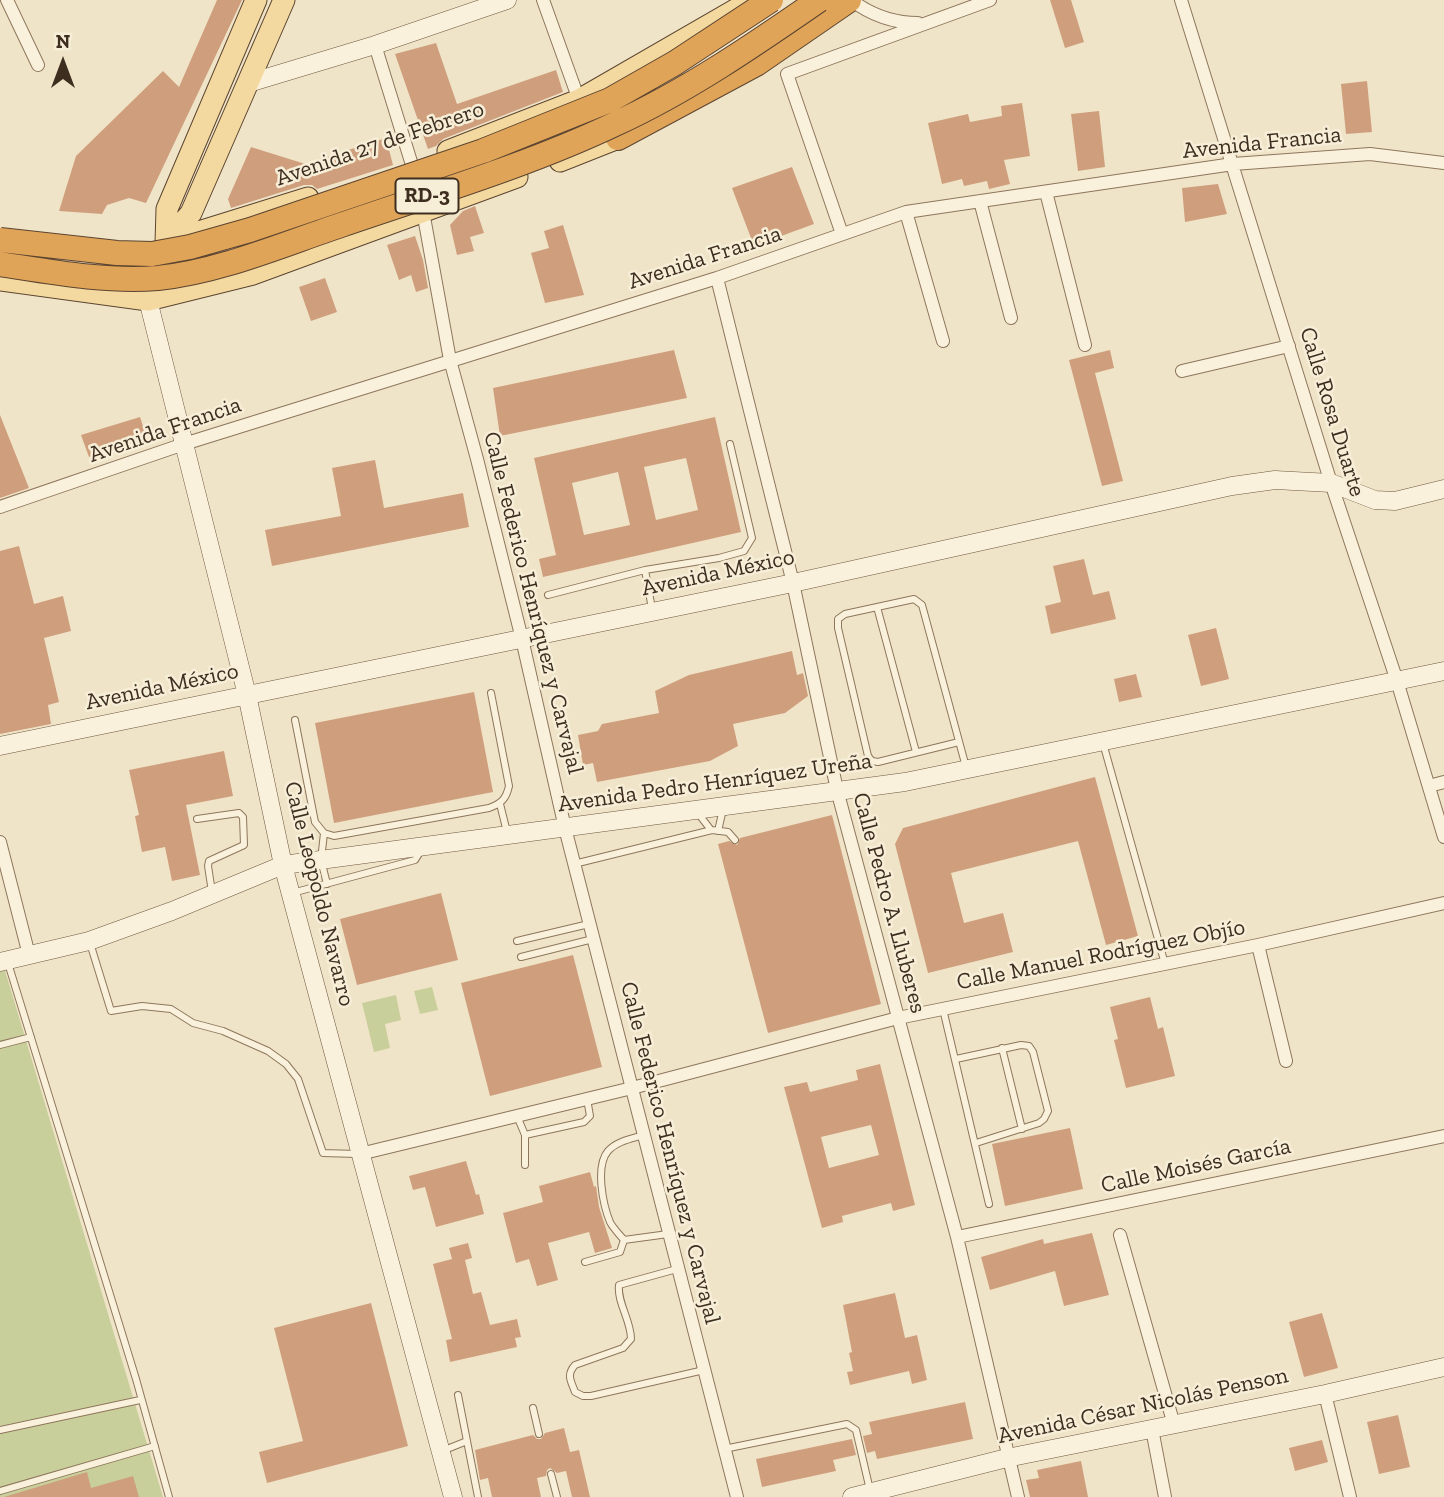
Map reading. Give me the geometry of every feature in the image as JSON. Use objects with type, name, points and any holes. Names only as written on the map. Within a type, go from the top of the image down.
[{"type":"highway","name":"RD-3","points":[[0,240],[117,253],[152,254],[190,247],[250,230],[483,151],[610,100],[676,63],[771,0]]},
{"type":"highway","name":"RD-3","points":[[0,264],[72,275],[140,279],[192,272],[245,258],[433,193],[614,125],[691,83],[821,0]]},
{"type":"highway","points":[[618,138],[756,64],[850,0]]},
{"type":"main road","points":[[148,300],[166,243],[167,209],[256,0]]},
{"type":"main road","points":[[166,243],[191,214],[284,0]]},
{"type":"main road","points":[[249,83],[375,45],[472,7],[507,0]]},
{"type":"main road","name":"Avenida 27 de Febrero","points":[[0,228],[119,246],[166,243],[413,165],[579,100],[752,0]]},
{"type":"main road","name":"RD-3","points":[[9,281],[148,300],[253,274],[424,213],[618,138],[738,61],[821,0]]},
{"type":"main road","points":[[9,281],[35,279],[114,288],[126,285],[134,274],[130,260],[116,252],[41,240],[24,232]]},
{"type":"main road","name":"Calle Leopoldo Navarro","points":[[148,300],[247,695],[283,865],[453,1497]]},
{"type":"main road","name":"Avenida México","points":[[0,746],[793,583],[1232,486],[1275,480],[1331,483],[1375,500],[1395,501],[1444,489]]},
{"type":"main road","name":"Avenida Pedro Henríquez Ureña","points":[[4,961],[89,941],[283,865],[905,782],[1444,671]]},
{"type":"main road","name":"Avenida César Nicolás Penson","points":[[852,1497],[1007,1458],[1325,1394],[1444,1367]]},
{"type":"street","points":[[7,0],[38,65]]},
{"type":"street","points":[[543,0],[579,100]]},
{"type":"street","points":[[850,0],[887,20],[926,23]]},
{"type":"street","points":[[842,234],[787,74],[990,0]]},
{"type":"street","name":"Calle Rosa Duarte","points":[[1181,0],[1444,836]]},
{"type":"street","name":"Calle Federico Henríquez y Carvajal","points":[[375,45],[413,165],[450,360],[522,639],[589,924],[737,1497]]},
{"type":"street","name":"Avenida Francia","points":[[0,507],[184,444],[717,278],[906,212],[1233,164],[1370,153],[1444,163]]},
{"type":"street","points":[[1046,192],[1085,345]]},
{"type":"street","points":[[980,201],[1011,318]]},
{"type":"street","points":[[906,212],[943,341]]},
{"type":"street","name":"Calle Pedro A. Lluberes","points":[[717,278],[793,583],[837,790],[957,1237],[1018,1497]]},
{"type":"street","points":[[1182,371],[1289,346]]},
{"type":"street","points":[[1429,786],[1444,782]]},
{"type":"street","points":[[0,842],[29,955]]},
{"type":"street","name":"Calle Manuel Rodríguez Objío","points":[[360,1154],[632,1088],[898,1018],[1258,945],[1444,903]]},
{"type":"street","points":[[1258,945],[1286,1061]]},
{"type":"street","name":"Calle Moisés García","points":[[957,1237],[1444,1136]]},
{"type":"street","points":[[1120,1235],[1174,1424]]},
{"type":"street","points":[[1325,1394],[1350,1497]]},
{"type":"street","points":[[1152,1429],[1165,1497]]},
{"type":"lane","points":[[548,595],[645,570],[744,551],[752,538],[730,444]]},
{"type":"lane","points":[[645,570],[653,611]]},
{"type":"lane","points":[[959,742],[878,762],[872,761],[868,756],[838,620],[845,614],[914,599],[922,605],[959,742],[966,769]]},
{"type":"lane","points":[[877,607],[916,752]]},
{"type":"lane","points":[[295,720],[315,822],[324,833],[334,836],[500,804],[507,797],[509,786],[491,693]]},
{"type":"lane","points":[[1103,741],[1165,964]]},
{"type":"lane","points":[[500,804],[508,836]]},
{"type":"lane","points":[[715,830],[724,806]]},
{"type":"lane","points":[[695,810],[715,830]]},
{"type":"lane","points":[[197,819],[232,813],[239,813],[243,817],[244,845],[209,861],[212,894]]},
{"type":"lane","points":[[574,864],[715,830],[728,832],[735,840]]},
{"type":"lane","points":[[324,833],[321,860],[327,884]]},
{"type":"lane","points":[[291,894],[415,860],[423,847]]},
{"type":"lane","points":[[517,941],[589,924]]},
{"type":"lane","points":[[521,957],[593,939]]},
{"type":"lane","points":[[89,941],[111,1011],[142,1006],[171,1009],[193,1023],[223,1031],[268,1051],[286,1064],[298,1079],[323,1153],[360,1154]]},
{"type":"lane","points":[[4,961],[31,1037],[136,1378],[169,1497]]},
{"type":"lane","points":[[943,1009],[989,1204]]},
{"type":"lane","points":[[0,1045],[31,1037]]},
{"type":"lane","points":[[956,1059],[1002,1048],[1029,1046],[1048,1111],[1044,1119],[1023,1129],[976,1143]]},
{"type":"lane","points":[[1002,1048],[1023,1129]]},
{"type":"lane","points":[[524,1136],[584,1122],[590,1116],[587,1099]]},
{"type":"lane","points":[[517,1115],[524,1136],[524,1166]]},
{"type":"lane","points":[[624,1240],[610,1223],[601,1185],[601,1169],[607,1152],[623,1141],[644,1136]]},
{"type":"lane","points":[[624,1240],[668,1234]]},
{"type":"lane","points":[[586,1262],[620,1252],[624,1240]]},
{"type":"lane","points":[[677,1269],[619,1285],[618,1292],[631,1328],[631,1339],[623,1348],[575,1365],[569,1377],[575,1392],[592,1396],[704,1370]]},
{"type":"lane","points":[[458,1395],[478,1497]]},
{"type":"lane","points":[[0,1430],[140,1400]]},
{"type":"lane","points":[[533,1408],[539,1434]]},
{"type":"lane","points":[[724,1450],[847,1424],[856,1430],[871,1492]]},
{"type":"lane","points":[[440,1451],[467,1441]]},
{"type":"lane","points":[[0,1491],[155,1446]]},
{"type":"lane","points":[[551,1474],[557,1497]]},
{"type":"green space","points":[[4,967],[163,1497],[0,1497],[0,968]]},
{"type":"green space","points":[[432,987],[438,1010],[420,1014],[414,991]]},
{"type":"green space","points":[[396,995],[401,1020],[385,1024],[390,1048],[374,1052],[362,1003]]},
{"type":"building","points":[[217,0],[242,0],[146,203],[129,198],[107,205],[102,214],[59,211],[76,156],[163,71],[179,87]]},
{"type":"building","points":[[1050,0],[1071,0],[1084,42],[1065,48]]},
{"type":"building","points":[[436,43],[457,104],[556,70],[563,92],[443,139],[428,149],[395,54]]},
{"type":"building","points":[[1367,81],[1372,132],[1346,134],[1341,84]]},
{"type":"building","points":[[1022,103],[1030,156],[1004,160],[1010,184],[989,189],[987,181],[964,186],[962,179],[942,184],[928,123],[968,114],[970,122],[1002,116],[1001,106]]},
{"type":"building","points":[[1099,111],[1105,167],[1078,171],[1071,114]]},
{"type":"building","points":[[386,138],[393,165],[317,189],[312,185],[304,185],[231,208],[228,199],[251,147],[318,168],[320,159]]},
{"type":"building","points":[[792,167],[814,224],[754,246],[732,188]]},
{"type":"building","points":[[1218,184],[1227,214],[1185,222],[1182,188]]},
{"type":"building","points":[[475,206],[484,233],[470,237],[474,251],[457,255],[450,225],[463,211]]},
{"type":"building","points":[[563,225],[584,295],[545,303],[531,253],[549,248],[544,231]]},
{"type":"building","points":[[415,236],[428,288],[416,292],[411,275],[399,280],[387,245]]},
{"type":"building","points":[[325,278],[337,312],[311,321],[299,287]]},
{"type":"building","points":[[674,350],[687,398],[500,436],[493,388]]},
{"type":"building","points":[[1110,350],[1114,368],[1095,373],[1123,481],[1102,486],[1069,360]]},
{"type":"building","points":[[0,415],[29,488],[0,498]]},
{"type":"building","points":[[140,417],[147,438],[89,457],[81,435]]},
{"type":"building","points":[[715,417],[741,532],[543,577],[539,559],[556,555],[534,458]],"holes":[[[686,458],[698,510],[656,520],[644,467]],[[618,472],[630,525],[584,535],[572,483]]]},
{"type":"building","points":[[375,460],[384,508],[463,493],[469,527],[272,566],[265,530],[341,516],[332,468]]},
{"type":"building","points":[[19,546],[34,604],[63,596],[71,631],[44,638],[59,702],[48,705],[51,724],[0,734],[0,551]]},
{"type":"building","points":[[1084,559],[1093,595],[1109,591],[1116,619],[1051,634],[1045,606],[1061,602],[1053,566]]},
{"type":"building","points":[[1216,628],[1229,679],[1201,686],[1188,635]]},
{"type":"building","points":[[792,651],[797,675],[803,673],[808,696],[785,713],[733,724],[738,746],[710,761],[597,782],[593,763],[583,765],[578,735],[598,731],[602,724],[659,713],[655,691],[689,675]]},
{"type":"building","points":[[1136,674],[1142,697],[1119,702],[1114,679]]},
{"type":"building","points":[[474,692],[493,792],[334,823],[315,723]]},
{"type":"building","points":[[224,751],[233,796],[186,805],[200,875],[172,881],[165,847],[142,852],[135,816],[139,815],[129,770]]},
{"type":"building","points":[[1095,777],[1138,936],[1106,945],[1078,841],[951,873],[964,923],[1003,913],[1013,952],[928,973],[895,844],[903,828]]},
{"type":"building","points":[[832,815],[881,1004],[768,1033],[718,844],[729,841],[737,845],[740,838]]},
{"type":"building","points":[[441,893],[458,960],[357,985],[340,919]]},
{"type":"building","points":[[573,955],[602,1067],[490,1096],[461,983]]},
{"type":"building","points":[[1150,997],[1158,1029],[1163,1027],[1175,1076],[1126,1088],[1114,1040],[1118,1039],[1110,1007]]},
{"type":"building","points":[[880,1064],[915,1205],[893,1211],[891,1203],[842,1216],[843,1222],[822,1228],[784,1087],[807,1082],[810,1092],[858,1080],[856,1070]],"holes":[[[871,1125],[879,1155],[829,1168],[821,1137]]]},
{"type":"building","points":[[1070,1128],[1083,1189],[1005,1206],[992,1144]]},
{"type":"building","points":[[466,1161],[484,1214],[436,1227],[425,1187],[413,1190],[409,1176]]},
{"type":"building","points":[[590,1172],[612,1248],[595,1253],[589,1232],[548,1243],[558,1280],[537,1286],[529,1259],[516,1263],[503,1213],[543,1202],[539,1186]]},
{"type":"building","points":[[1092,1233],[1109,1295],[1064,1306],[1055,1271],[990,1290],[981,1257],[1043,1239],[1044,1244]]},
{"type":"building","points":[[468,1243],[472,1258],[465,1260],[473,1294],[481,1292],[490,1325],[517,1319],[521,1337],[515,1338],[517,1347],[450,1362],[446,1340],[452,1339],[433,1264],[452,1259],[449,1248]]},
{"type":"building","points":[[895,1293],[905,1338],[917,1335],[927,1380],[912,1384],[909,1371],[850,1385],[847,1372],[853,1371],[849,1353],[852,1352],[843,1305]]},
{"type":"building","points":[[371,1303],[408,1446],[267,1483],[259,1452],[303,1441],[274,1328]]},
{"type":"building","points":[[1322,1313],[1338,1368],[1304,1377],[1289,1322]]},
{"type":"building","points":[[965,1402],[973,1439],[877,1459],[875,1451],[867,1453],[863,1436],[872,1434],[869,1422]]},
{"type":"building","points":[[1398,1415],[1410,1467],[1379,1474],[1367,1422]]},
{"type":"building","points":[[564,1428],[570,1452],[579,1450],[590,1497],[572,1497],[566,1471],[557,1473],[550,1468],[546,1476],[537,1478],[541,1497],[492,1497],[488,1478],[480,1480],[475,1450],[533,1435],[541,1439],[545,1433]]},
{"type":"building","points":[[852,1439],[856,1455],[833,1460],[836,1471],[762,1487],[756,1459]]},
{"type":"building","points":[[1322,1440],[1328,1462],[1295,1471],[1289,1448]]},
{"type":"building","points":[[1081,1461],[1088,1497],[1030,1497],[1026,1480],[1039,1478],[1037,1470]]},
{"type":"building","points":[[87,1472],[91,1488],[133,1476],[139,1497],[4,1497]]}]
